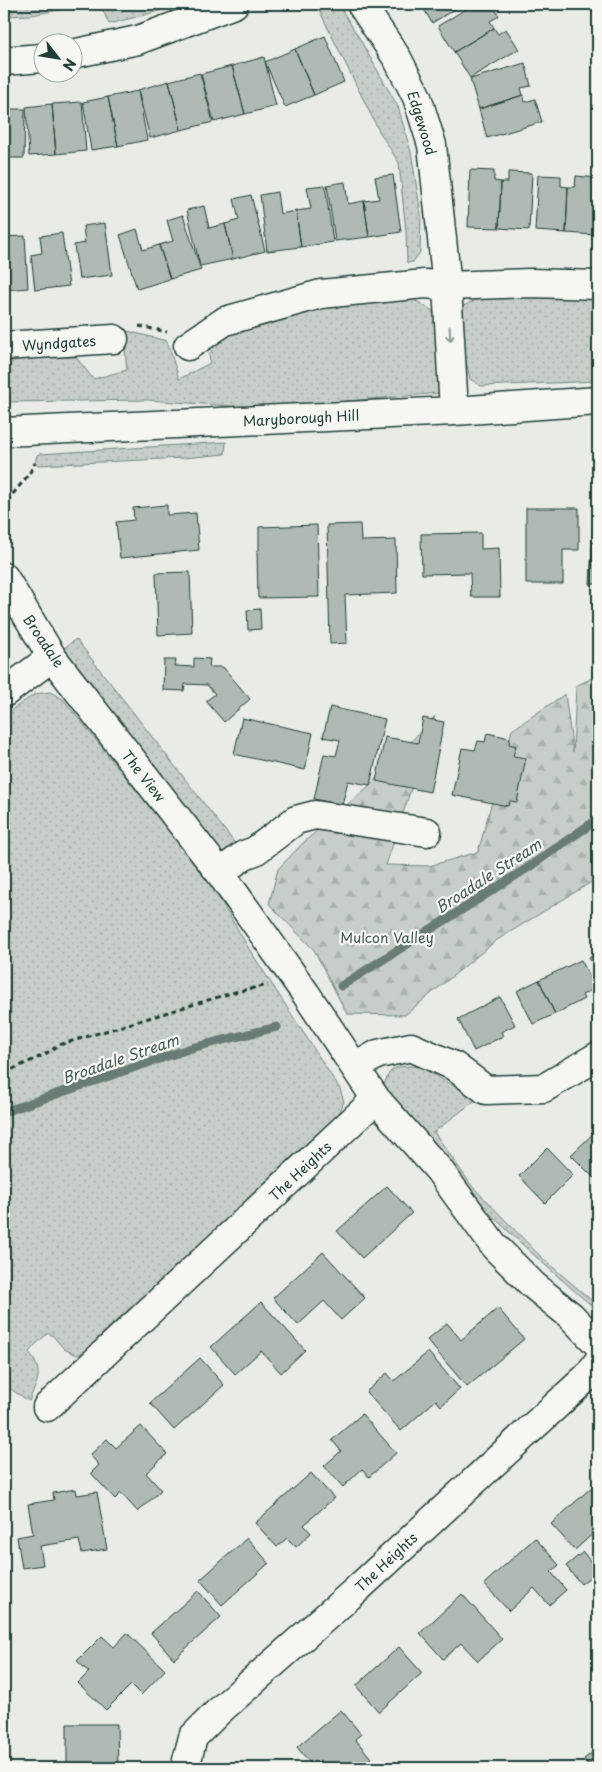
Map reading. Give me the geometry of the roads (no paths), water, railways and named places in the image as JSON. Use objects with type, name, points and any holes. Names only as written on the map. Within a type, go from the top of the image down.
[{"type":"street","points":[[82,52],[138,40],[234,4]]},
{"type":"street","name":"Edgewood","points":[[361,4],[397,58],[417,97],[432,145],[447,286],[454,410]]},
{"type":"street","points":[[4,61],[32,59]]},
{"type":"street","points":[[188,346],[225,321],[321,294],[425,284],[447,286],[531,283],[598,285]]},
{"type":"street","name":"Wyndgates","points":[[4,346],[114,339]]},
{"type":"street","name":"Maryborough Hill","points":[[4,432],[598,401]]},
{"type":"street","name":"Broadale","points":[[4,577],[61,668]]},
{"type":"street","points":[[4,693],[61,668]]},
{"type":"street","name":"The View","points":[[61,668],[220,873],[355,1067]]},
{"type":"street","points":[[220,873],[244,855],[255,851],[296,820],[315,815],[427,832]]},
{"type":"street","points":[[598,1056],[544,1088],[486,1090],[454,1066],[411,1047],[378,1054],[355,1067],[376,1099],[439,1170],[495,1247],[533,1285],[571,1316],[598,1344]]},
{"type":"street","name":"The Heights","points":[[48,1407],[376,1099]]},
{"type":"street","name":"The Heights","points":[[185,1768],[193,1737],[218,1712],[354,1592],[590,1373],[598,1362]]},
{"type":"waterway","name":"Broadale Stream","points":[[341,986],[526,869],[598,819]]},
{"type":"waterway","name":"Broadale Stream","points":[[4,1112],[191,1048],[277,1027]]},
{"type":"park label","name":"Mulcon Valley","points":[[387,937]]}]
